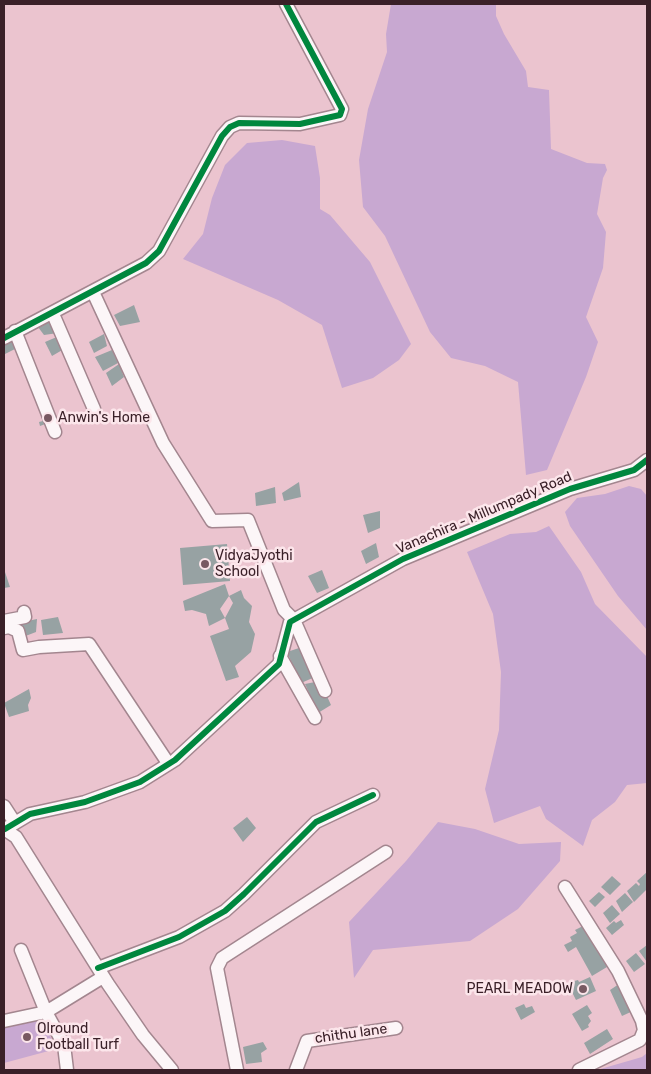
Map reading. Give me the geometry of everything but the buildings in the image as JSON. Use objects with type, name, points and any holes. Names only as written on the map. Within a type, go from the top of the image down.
[{"type":"street","points":[[4,338],[53,314],[146,263],[159,251],[222,136],[230,127],[239,122],[300,124],[340,115],[342,109],[286,4]]},
{"type":"street","points":[[93,292],[163,443],[212,521],[248,520],[284,610],[294,620],[325,691]]},
{"type":"street","points":[[53,314],[94,409]]},
{"type":"street","points":[[15,331],[55,432]]},
{"type":"street","name":"Vanachira - Millumpady Road","points":[[294,620],[403,559],[570,489],[634,470],[647,460]]},
{"type":"street","points":[[6,624],[25,617],[24,612]]},
{"type":"street","points":[[8,827],[30,814],[85,802],[140,782],[168,763],[190,747],[279,664],[290,622],[294,620]]},
{"type":"street","points":[[6,624],[18,631],[23,650],[39,647],[89,644],[168,763]]},
{"type":"street","points":[[280,656],[315,718]]},
{"type":"street","points":[[4,1022],[46,1012],[100,973],[179,937],[225,911],[316,822],[373,795]]},
{"type":"street","points":[[4,806],[8,827],[100,973],[143,1035],[172,1070]]},
{"type":"street","points":[[237,1070],[217,968],[222,958],[386,852]]},
{"type":"street","points":[[565,887],[618,971],[642,1021],[644,1030],[640,1040],[579,1070]]},
{"type":"street","points":[[21,950],[46,1012],[64,1045],[67,1070]]},
{"type":"street","name":"chithu lane","points":[[296,1070],[307,1041],[396,1028]]},
{"type":"shaded area","points":[[391,4],[496,4],[496,16],[504,34],[526,71],[528,87],[549,90],[551,149],[587,163],[605,164],[607,170],[603,178],[597,214],[606,232],[603,268],[586,317],[598,342],[586,377],[547,470],[526,475],[518,382],[485,366],[451,358],[430,332],[385,236],[363,207],[359,160],[368,109],[387,52],[386,34]]},
{"type":"shaded area","points":[[282,140],[315,146],[320,178],[320,209],[330,215],[370,262],[411,344],[399,360],[373,378],[342,388],[322,325],[278,300],[183,259],[203,234],[212,198],[225,165],[247,143]]},
{"type":"shaded area","points":[[629,486],[641,489],[647,496],[647,630],[618,596],[570,526],[565,512],[577,498],[605,494]]},
{"type":"shaded area","points":[[549,526],[581,572],[595,604],[647,657],[647,783],[627,785],[615,802],[592,820],[583,846],[546,819],[540,806],[494,823],[485,789],[499,730],[501,672],[493,614],[467,552],[510,534],[536,532]]},
{"type":"shaded area","points":[[438,822],[475,829],[519,844],[561,842],[560,861],[518,909],[470,941],[373,950],[354,978],[349,922],[406,861]]},
{"type":"shaded area","name":"Olround Football Turf","points":[[42,1018],[56,1049],[4,1063],[4,1024]]},
{"type":"shaded area","points":[[647,1053],[647,1070],[597,1070],[642,1057]]},
{"type":"cycle path","points":[[4,338],[146,263],[159,251],[222,136],[230,127],[239,123],[300,124],[340,115],[342,109],[286,4]]},
{"type":"cycle path","points":[[5,829],[30,814],[85,802],[140,782],[175,760],[279,664],[290,622],[403,559],[570,489],[634,470],[647,460]]},
{"type":"cycle path","points":[[98,968],[179,937],[225,911],[316,822],[373,795]]},
{"type":"place","name":"Anwin's Home","points":[[48,418]]},
{"type":"place","name":"VidyaJyothi School","points":[[205,564]]},
{"type":"place","name":"PEARL MEADOW","points":[[583,989]]},
{"type":"place","name":"Olround Football Turf","points":[[27,1037]]}]
